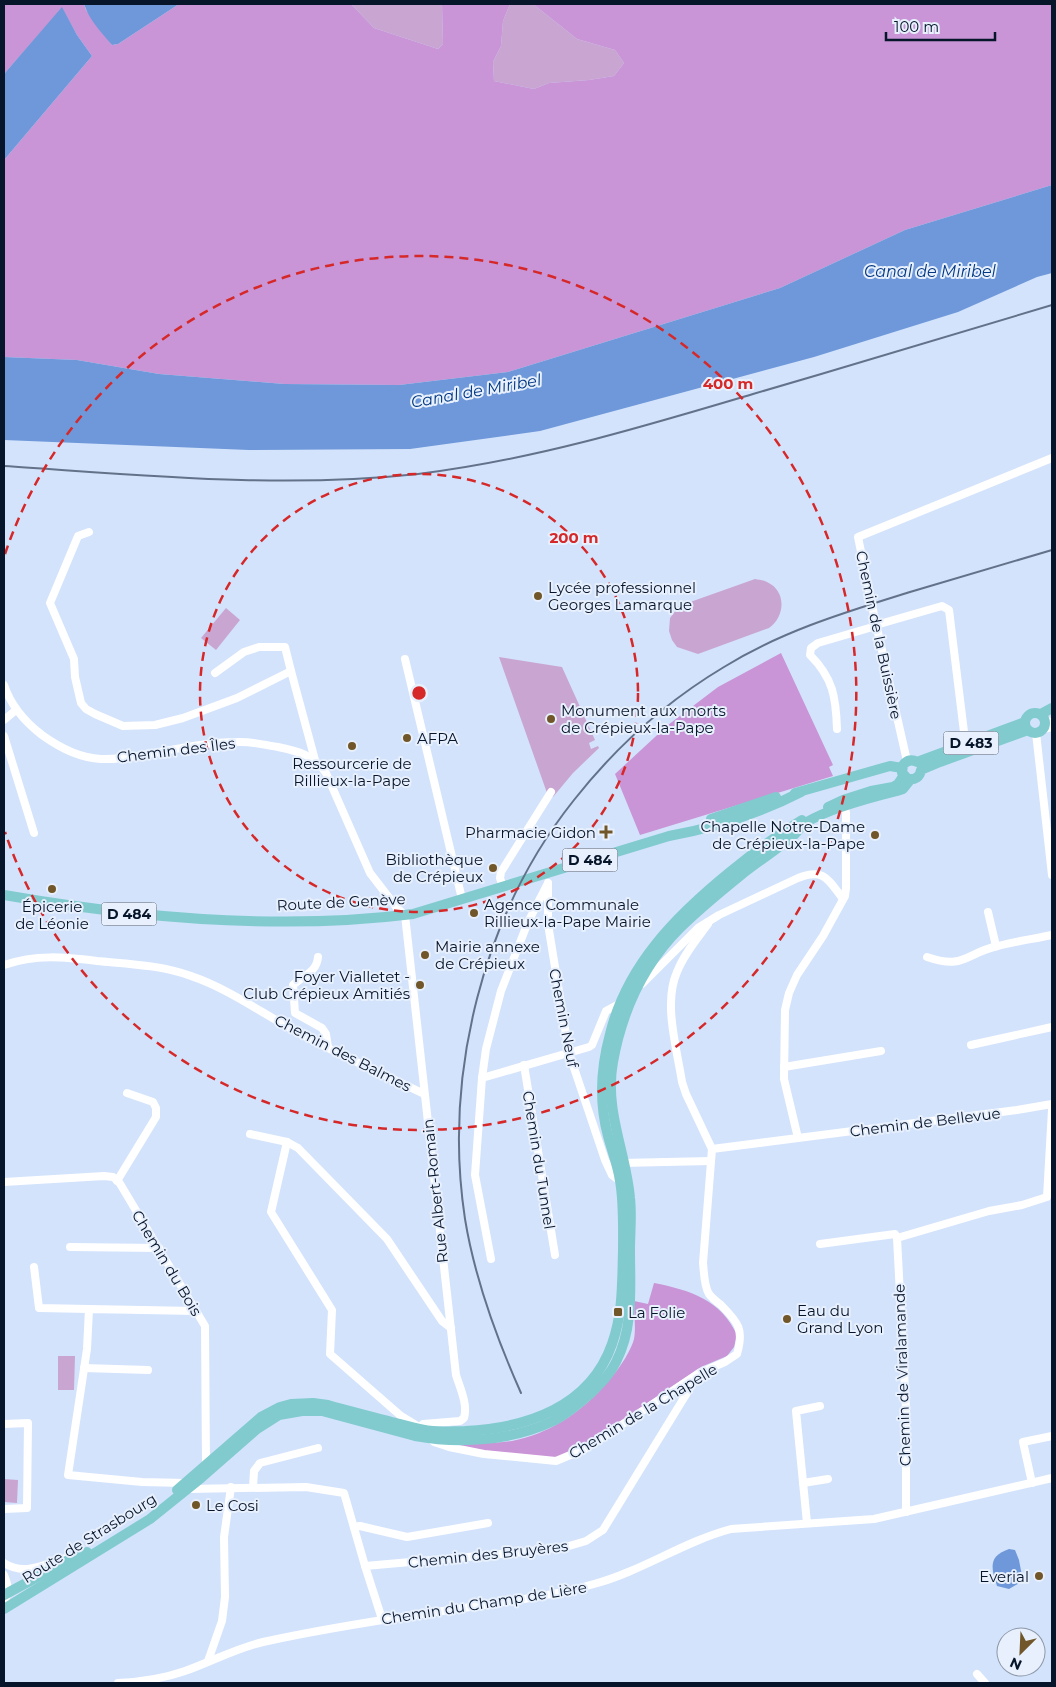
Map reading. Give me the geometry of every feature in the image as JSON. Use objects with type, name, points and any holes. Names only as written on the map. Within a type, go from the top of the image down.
[{"type":"main road","name":"D 483","points":[[1040,725],[1052,708]]},
{"type":"main road","name":"Route de Genève","points":[[910,769],[967,744],[1040,725]]},
{"type":"main road","name":"Route de Genève","points":[[4,895],[74,907],[127,913],[256,921],[311,921],[405,915],[503,887],[547,878],[780,796],[801,792],[890,766],[910,769],[940,762],[1040,725]]},
{"type":"main road","name":"Route de Strasbourg","points":[[5,1595],[74,1557],[96,1548],[148,1517],[192,1482],[207,1464],[261,1417],[291,1404],[313,1403],[328,1405],[418,1430],[431,1439],[454,1440],[522,1433],[552,1422],[576,1407],[609,1374],[617,1361],[629,1326],[630,1198],[620,1163],[608,1135],[603,1112],[602,1090],[606,1051],[619,1004],[647,955],[666,931],[691,906],[750,856],[795,825],[871,791],[893,788],[910,769]]},
{"type":"main road","name":"Route de Strasbourg","points":[[4,1609],[150,1519],[257,1428],[279,1415],[294,1412],[322,1411],[418,1430],[443,1432],[502,1428],[525,1423],[547,1414],[562,1406],[585,1387],[607,1356],[612,1344],[622,1298],[623,1241],[620,1163],[611,1105],[612,1065],[623,1019],[634,992],[653,960],[679,929],[759,860],[793,836],[806,823],[844,803]]},
{"type":"street","name":"Chemin de la Buissière","points":[[910,769],[876,626],[858,537],[1052,458]]},
{"type":"street","points":[[89,532],[78,536],[50,603],[74,659],[75,677],[81,702],[86,709],[123,726],[154,726],[213,707],[260,687],[291,671]]},
{"type":"street","points":[[837,728],[836,698],[831,683],[819,664],[810,655],[810,648],[818,643],[942,606],[949,610],[967,744]]},
{"type":"street","points":[[215,674],[244,652],[259,647],[285,647],[314,760]]},
{"type":"street","points":[[405,659],[462,899]]},
{"type":"street","name":"Chemin des Îles","points":[[4,685],[16,710],[33,728],[58,747],[78,755],[100,759],[117,759],[214,743],[238,742],[256,743],[309,755],[326,773],[370,874],[397,908],[405,915]]},
{"type":"street","points":[[4,720],[16,710]]},
{"type":"street","points":[[1040,725],[1052,876]]},
{"type":"street","points":[[4,736],[34,833]]},
{"type":"street","points":[[503,887],[500,878],[501,872],[551,792]]},
{"type":"street","points":[[843,899],[826,877],[815,873],[807,874],[718,915],[710,922],[683,958],[670,995],[682,1082],[712,1149],[798,1138],[784,1079],[785,1010],[789,993],[797,975],[823,936],[843,899],[846,888],[844,803]]},
{"type":"street","points":[[491,1259],[475,1176],[486,1049],[501,991],[547,878]]},
{"type":"street","name":"Chemin Neuf","points":[[547,878],[548,924],[568,1053],[605,1160],[612,1175],[620,1181]]},
{"type":"street","points":[[988,912],[996,946]]},
{"type":"street","name":"Rue Albert-Romain","points":[[405,915],[456,1375],[464,1404],[464,1418],[460,1421],[423,1424],[418,1430]]},
{"type":"street","points":[[634,992],[698,928],[710,922]]},
{"type":"street","points":[[928,956],[944,962],[957,962],[996,946],[1052,935]]},
{"type":"street","name":"Chemin des Balmes","points":[[4,965],[20,959],[59,956],[159,968],[189,975],[213,984],[295,1031],[424,1094]]},
{"type":"street","points":[[318,958],[314,969],[293,985],[295,1012],[322,1028],[326,1034],[328,1047]]},
{"type":"street","points":[[482,1078],[589,1047],[592,1045],[606,1011],[619,1004]]},
{"type":"street","points":[[971,1045],[1052,1027]]},
{"type":"street","points":[[784,1067],[880,1051]]},
{"type":"street","name":"Chemin du Tunnel","points":[[524,1065],[554,1255]]},
{"type":"street","points":[[4,1182],[104,1176],[113,1177],[118,1181],[156,1117],[156,1108],[153,1102],[127,1093]]},
{"type":"street","name":"Chemin de Bellevue","points":[[798,1138],[1052,1104]]},
{"type":"street","points":[[820,1244],[895,1234],[897,1238],[988,1211],[1047,1198],[1052,1110]]},
{"type":"street","points":[[250,1134],[287,1142],[298,1148],[388,1239],[442,1321],[451,1328]]},
{"type":"street","points":[[287,1142],[271,1212],[332,1310],[330,1354],[418,1430]]},
{"type":"street","name":"Chemin de la Chapelle","points":[[431,1439],[434,1442],[449,1447],[484,1454],[556,1461],[587,1448],[699,1373],[737,1354],[742,1336],[737,1323],[709,1294],[705,1281],[703,1263],[712,1149]]},
{"type":"street","points":[[620,1163],[712,1161]]},
{"type":"street","name":"Chemin du Bois","points":[[118,1181],[205,1326],[207,1464]]},
{"type":"street","name":"Chemin de Viralamande","points":[[897,1238],[906,1408],[906,1512]]},
{"type":"street","points":[[70,1247],[159,1248]]},
{"type":"street","points":[[34,1267],[39,1308],[196,1311]]},
{"type":"street","points":[[89,1309],[89,1332],[68,1475],[142,1482],[192,1482],[231,1487],[306,1487],[344,1492],[382,1619]]},
{"type":"street","points":[[84,1368],[148,1370]]},
{"type":"street","name":"Chemin des Bruyères","points":[[365,1566],[524,1552],[570,1546],[586,1541],[603,1530],[699,1373]]},
{"type":"street","points":[[807,1523],[796,1411],[820,1406]]},
{"type":"street","points":[[4,1424],[28,1423],[27,1508],[4,1509]]},
{"type":"street","points":[[1032,1483],[1023,1442],[1052,1436]]},
{"type":"street","points":[[253,1487],[254,1471],[260,1463],[318,1448]]},
{"type":"street","name":"Chemin du Champ de Lière","points":[[118,1683],[164,1677],[259,1643],[382,1619],[558,1593],[594,1584],[623,1575],[708,1536],[731,1529],[874,1519],[1052,1478]]},
{"type":"street","points":[[803,1482],[828,1479]]},
{"type":"street","points":[[208,1661],[222,1621],[225,1597],[224,1537],[231,1487]]},
{"type":"street","points":[[354,1527],[360,1526],[407,1537],[488,1524]]},
{"type":"street","points":[[4,1563],[26,1570],[74,1557]]},
{"type":"street","points":[[4,1575],[8,1584],[5,1595],[21,1593],[64,1572]]},
{"type":"street","points":[[977,1674],[985,1683]]},
{"type":"shaded area","points":[[4,4],[84,4],[86,10],[112,45],[118,44],[179,4],[351,4],[374,28],[438,49],[443,44],[442,4],[510,4],[503,21],[501,46],[493,62],[494,81],[534,89],[549,83],[614,76],[624,63],[615,50],[577,39],[533,4],[1052,4],[1052,185],[905,230],[780,288],[508,372],[399,385],[284,384],[159,374],[77,360],[4,357],[4,160],[92,56],[77,35],[62,8],[4,74]]},
{"type":"shaded area","points":[[351,4],[442,4],[443,44],[438,49],[374,28]]},
{"type":"shaded area","points":[[510,4],[533,4],[577,39],[615,50],[624,63],[614,76],[549,83],[534,89],[494,81],[493,62],[501,46],[503,21]]},
{"type":"shaded area","points":[[755,579],[766,581],[773,586],[781,598],[781,611],[769,628],[698,654],[677,647],[669,631],[670,618],[679,606]]},
{"type":"shaded area","points":[[226,608],[240,620],[216,650],[201,638]]},
{"type":"shaded area","points":[[781,653],[833,765],[829,767],[833,776],[640,835],[615,774],[668,725],[718,687]]},
{"type":"shaded area","points":[[499,657],[562,667],[595,740],[589,743],[591,749],[598,746],[599,748],[573,773],[553,797],[547,793]]},
{"type":"shaded area","points":[[654,1283],[692,1293],[703,1298],[722,1313],[737,1335],[734,1347],[727,1356],[701,1367],[579,1449],[555,1458],[480,1450],[447,1443],[488,1443],[525,1438],[562,1422],[584,1406],[617,1371],[625,1358],[634,1339],[634,1301],[648,1304]]},
{"type":"shaded area","points":[[58,1356],[75,1356],[74,1390],[58,1390]]},
{"type":"shaded area","points":[[4,1479],[18,1480],[17,1503],[4,1502]]},
{"type":"water","points":[[84,4],[179,4],[118,44],[112,45],[92,21]]},
{"type":"water","points":[[62,7],[77,35],[92,56],[4,160],[4,74]]},
{"type":"water","name":"Canal de Miribel","points":[[1052,185],[1052,273],[1037,277],[958,312],[814,357],[540,431],[410,449],[249,450],[4,440],[4,357],[77,360],[159,374],[284,384],[399,385],[508,372],[780,288],[905,230]]},
{"type":"water","points":[[1009,1549],[1015,1550],[1023,1581],[1009,1589],[997,1586],[993,1574],[993,1563],[997,1555]]},
{"type":"railway","points":[[4,466],[211,479],[263,480],[366,478],[461,468],[545,451],[629,430],[1052,305]]},
{"type":"railway","points":[[521,1393],[487,1308],[469,1242],[460,1164],[460,1109],[466,1053],[477,998],[494,945],[515,893],[542,845],[574,800],[624,744],[682,695],[746,654],[791,633],[838,615],[1052,550]]},
{"type":"place","name":"Lycée professionnel Georges Lamarque","points":[[538,596]]},
{"type":"place","name":"Monument aux morts de Crépieux-la-Pape","points":[[551,719]]},
{"type":"place","name":"AFPA","points":[[407,738]]},
{"type":"place","name":"Ressourcerie de Rillieux-la-Pape","points":[[352,746]]},
{"type":"place","name":"Pharmacie Gidon","points":[[606,832]]},
{"type":"place","name":"Chapelle Notre-Dame de Crépieux-la-Pape","points":[[875,835]]},
{"type":"place","name":"Bibliothèque de Crépieux","points":[[493,868]]},
{"type":"place","name":"Épicerie de Léonie","points":[[52,889]]},
{"type":"place","name":"Agence Communale Rillieux-la-Pape Mairie","points":[[474,913]]},
{"type":"place","name":"Mairie annexe de Crépieux","points":[[425,955]]},
{"type":"place","name":"Foyer Vialletet - Club Crépieux Amitiés","points":[[420,985]]},
{"type":"place","name":"La Folie","points":[[618,1312]]},
{"type":"place","name":"Eau du Grand Lyon","points":[[787,1319]]},
{"type":"place","name":"Le Cosi","points":[[196,1505]]},
{"type":"place","name":"Everial","points":[[1039,1576]]}]
